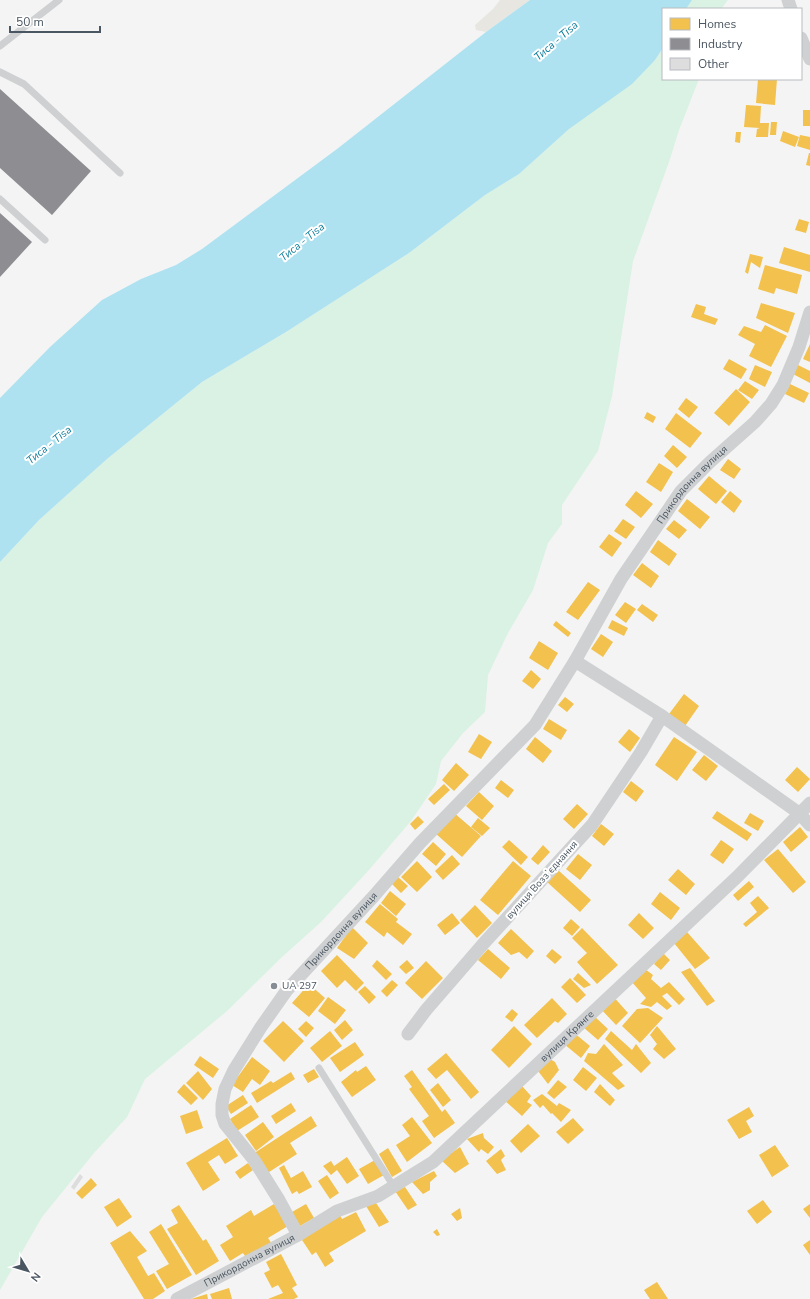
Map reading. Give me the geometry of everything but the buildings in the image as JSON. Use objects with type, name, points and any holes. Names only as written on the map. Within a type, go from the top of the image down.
[{"type":"street","points":[[802,40],[810,59]]},
{"type":"street","name":"Прикордонна вулиця","points":[[177,1299],[298,1235],[279,1200],[254,1160],[225,1124],[222,1115],[222,1104],[225,1089],[261,1028],[287,990],[373,897],[420,843],[535,724],[575,661],[620,579],[681,491],[710,462],[755,422],[771,404],[783,385],[799,347],[810,312]]},
{"type":"street","points":[[575,661],[662,716],[799,813],[810,825]]},
{"type":"street","name":"вулиця Воззʼєднання","points":[[408,1034],[426,1010],[484,944],[592,825],[641,752],[662,716]]},
{"type":"street","name":"вулиця Крянге","points":[[298,1235],[337,1211],[378,1196],[433,1162],[737,877],[810,803]]},
{"type":"lane","points":[[0,46],[59,0]]},
{"type":"lane","points":[[0,72],[24,84],[120,173]]},
{"type":"lane","points":[[0,199],[45,240]]},
{"type":"lane","points":[[319,1068],[394,1187]]},
{"type":"green space","points":[[692,0],[728,0],[722,8],[687,8]]},
{"type":"green space","points":[[662,50],[662,80],[699,80],[679,130],[633,261],[612,396],[598,451],[562,505],[562,524],[548,543],[533,590],[508,633],[488,675],[485,712],[463,733],[441,761],[436,784],[411,821],[321,922],[282,957],[227,1011],[145,1079],[127,1117],[94,1153],[42,1217],[0,1290],[0,562],[39,520],[107,459],[202,382],[286,332],[409,253],[485,195],[519,174],[569,129],[655,60]]},
{"type":"sand","points":[[500,0],[530,0],[486,32],[476,30],[475,25],[493,9]]},
{"type":"water","name":"Тиса - Tisa","points":[[530,0],[692,0],[687,8],[662,8],[662,50],[655,60],[632,84],[569,129],[519,174],[485,195],[409,253],[286,332],[202,382],[107,459],[39,520],[0,562],[0,398],[50,347],[102,300],[141,279],[176,265],[202,249],[337,149],[486,32]]},
{"type":"place","name":"UA 297","points":[[274,986]]}]
